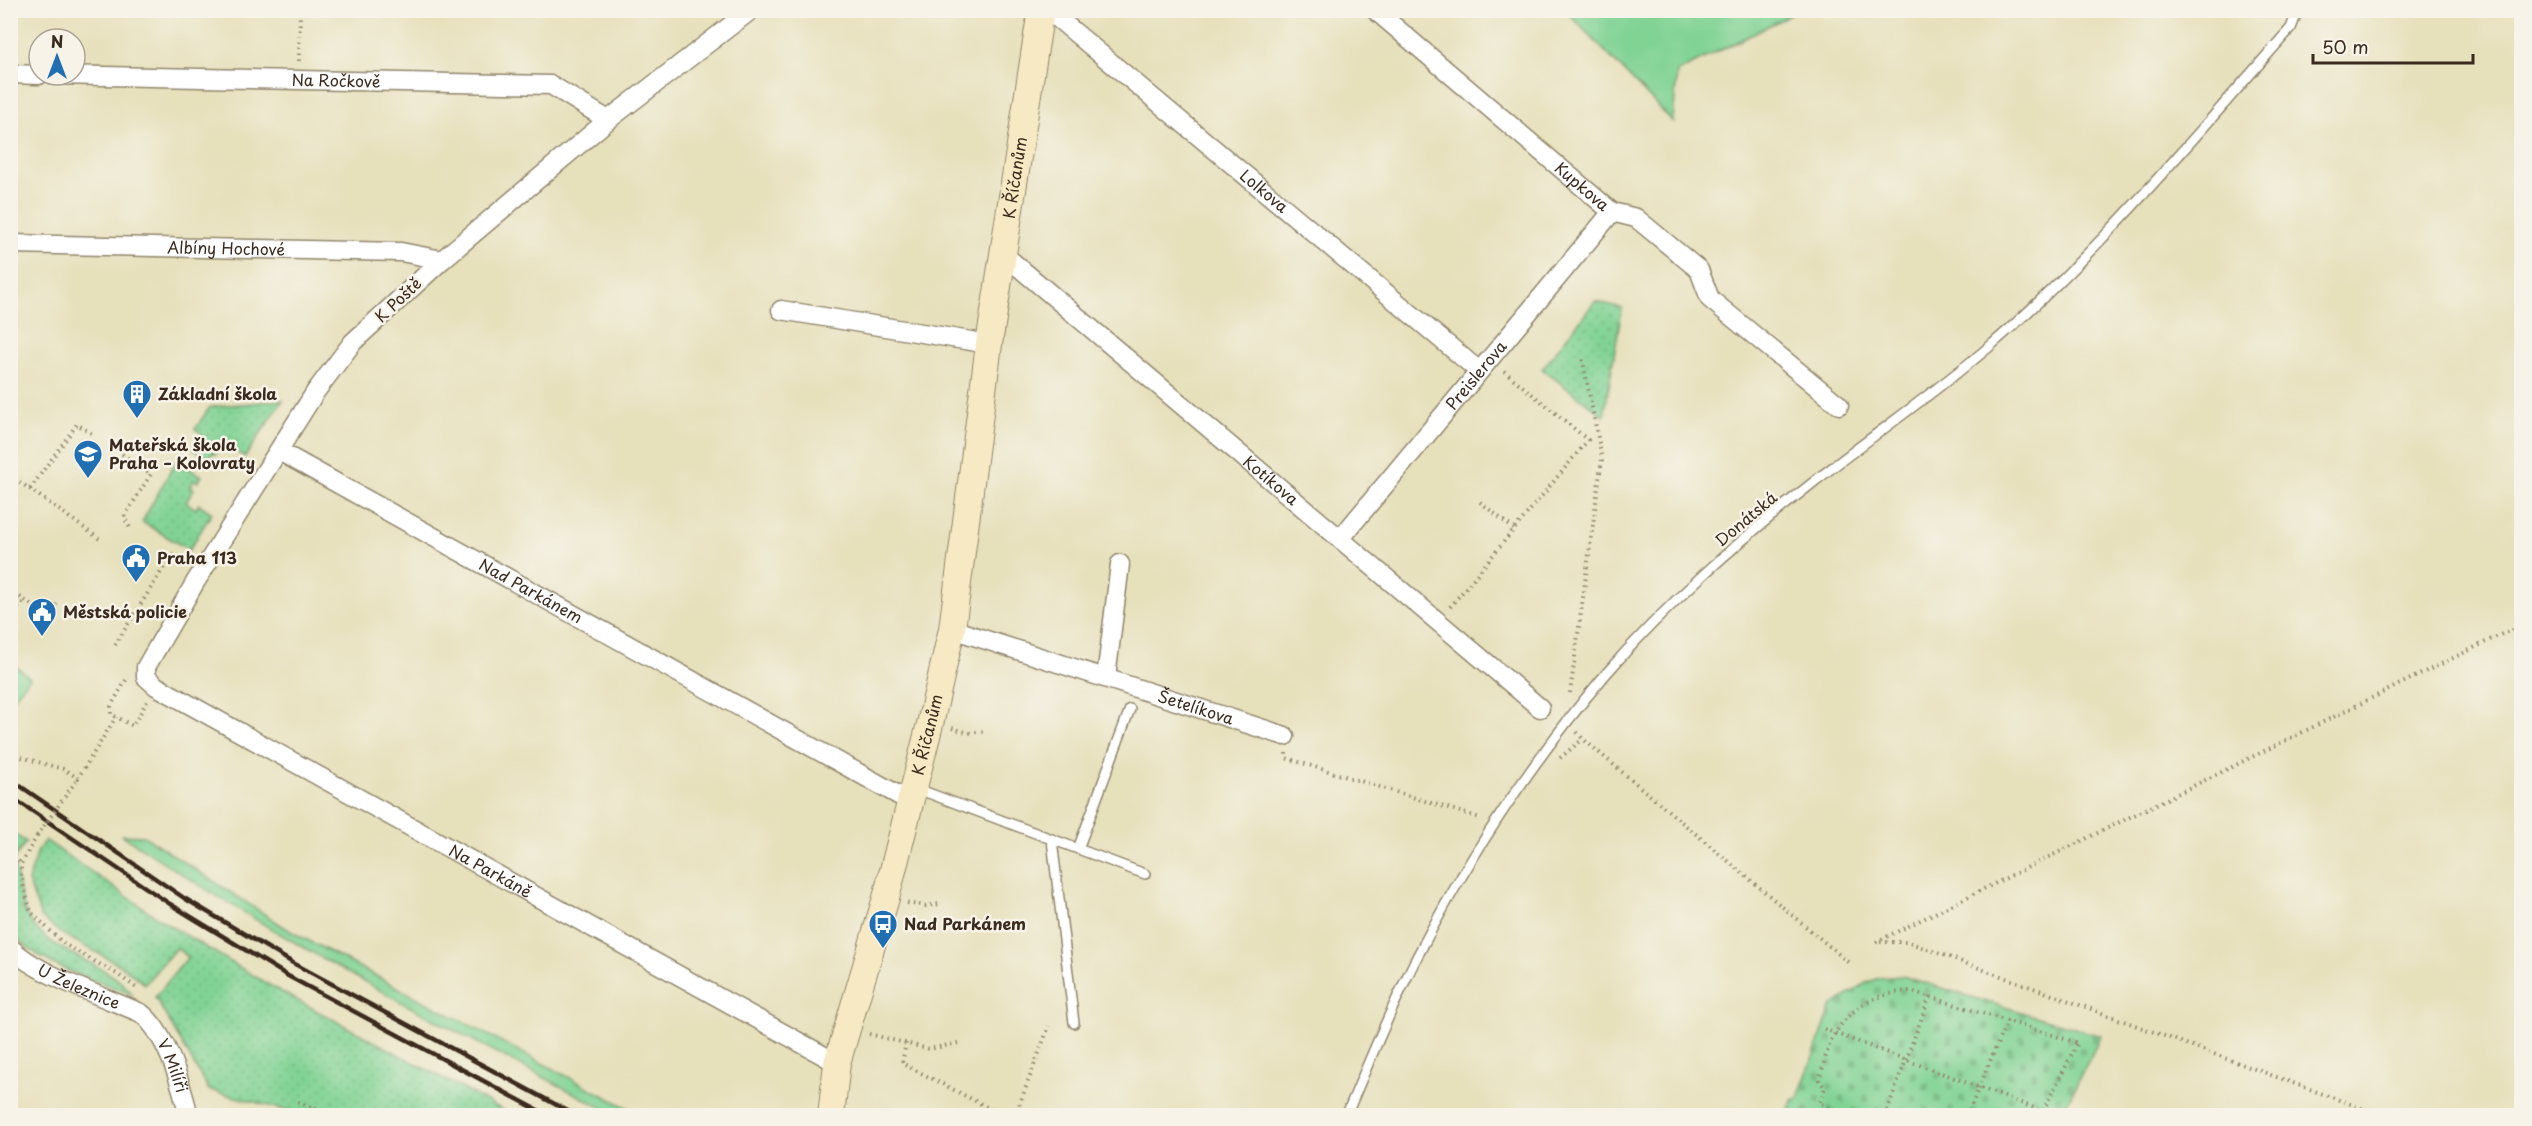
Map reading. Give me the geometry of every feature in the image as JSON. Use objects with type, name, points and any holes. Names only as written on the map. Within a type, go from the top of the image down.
[{"type":"street","name":"K Poště","points":[[140,685],[146,667],[188,595],[316,391],[353,342],[442,260],[608,120],[752,10]]},
{"type":"street","name":"K Říčanům","points":[[831,1116],[837,1064],[886,898],[911,794],[932,720],[952,629],[988,344],[1041,10]]},
{"type":"street","name":"Lolkova","points":[[1048,10],[1484,365]]},
{"type":"street","name":"Kupkova","points":[[1375,10],[1612,212],[1636,218],[1699,270],[1710,299],[1839,405]]},
{"type":"street","points":[[10,74],[27,75]]},
{"type":"street","name":"Na Ročkově","points":[[87,76],[551,85],[608,120]]},
{"type":"street","name":"Preislerova","points":[[1340,539],[1612,212]]},
{"type":"street","name":"Albíny Hochové","points":[[10,244],[401,252],[442,260]]},
{"type":"street","name":"Kotíkova","points":[[1002,254],[1540,708]]},
{"type":"street","points":[[781,310],[988,344]]},
{"type":"street","name":"Nad Parkánem","points":[[279,451],[911,794]]},
{"type":"street","points":[[1106,678],[1120,564]]},
{"type":"street","name":"Šetelíkova","points":[[952,629],[1285,736]]},
{"type":"street","name":"Na Parkáně","points":[[140,685],[156,686],[837,1064]]},
{"type":"street","name":"U Železnice","points":[[10,946],[17,954],[50,974],[141,1013],[150,1020]]},
{"type":"street","name":"V Milíři","points":[[150,1020],[178,1073],[189,1116]]},
{"type":"lane","name":"Donátská","points":[[1346,1116],[1416,958],[1448,899],[1495,823],[1566,723],[1646,630],[1704,574],[1798,495],[1971,361],[2044,297],[2114,225],[2291,28],[2298,10]]},
{"type":"lane","points":[[1078,849],[1130,709]]},
{"type":"lane","points":[[911,794],[1052,840],[1145,874]]},
{"type":"lane","points":[[1052,840],[1074,1023]]},
{"type":"path","points":[[299,80],[300,10]]},
{"type":"path","points":[[1582,357],[1602,458],[1566,723],[1582,739],[1848,962]]},
{"type":"path","points":[[1437,621],[1588,440],[1484,365]]},
{"type":"path","points":[[30,489],[77,424],[92,434]]},
{"type":"path","points":[[122,454],[151,474],[124,517],[130,528]]},
{"type":"path","points":[[10,475],[100,540]]},
{"type":"path","points":[[1480,502],[1514,529]]},
{"type":"path","points":[[115,645],[173,553]]},
{"type":"path","points":[[10,590],[47,616],[57,604]]},
{"type":"path","points":[[10,617],[25,600]]},
{"type":"path","points":[[2383,1116],[1908,942],[1876,942],[2504,633],[2522,627]]},
{"type":"path","points":[[125,682],[140,685],[150,697],[133,726],[111,714],[111,706],[127,674]]},
{"type":"path","points":[[116,717],[78,778],[37,836],[21,864],[21,878],[31,912],[64,944],[117,974],[141,992]]},
{"type":"path","points":[[932,720],[969,733],[987,731]]},
{"type":"path","points":[[1285,736],[1286,758],[1495,823]]},
{"type":"path","points":[[1556,762],[1582,739]]},
{"type":"path","points":[[10,754],[63,769],[78,778]]},
{"type":"path","points":[[10,852],[21,864]]},
{"type":"path","points":[[886,898],[925,906],[940,904]]},
{"type":"path","points":[[1824,1029],[1835,1033],[1906,1060],[1979,1087],[2041,1113],[2078,1044],[1930,996],[1911,991],[1895,991],[1874,998],[1847,1016],[1835,1033],[1819,1080],[1825,1088],[1819,1103],[1851,1116]]},
{"type":"path","points":[[1885,1116],[1930,996]]},
{"type":"path","points":[[1967,1116],[2007,1021]]},
{"type":"path","points":[[1015,1116],[1049,1026]]},
{"type":"path","points":[[848,1029],[929,1049],[959,1044]]},
{"type":"path","points":[[906,1043],[902,1063],[1004,1116]]},
{"type":"path","points":[[298,1102],[337,1116]]},
{"type":"green space","points":[[1788,10],[1792,14],[1677,72],[1673,122],[1566,11]]},
{"type":"green space","points":[[1595,301],[1622,308],[1604,416],[1542,369]]},
{"type":"green space","points":[[283,400],[245,457],[225,445],[223,447],[220,445],[215,454],[212,453],[208,458],[193,449],[202,434],[195,429],[210,407]]},
{"type":"green space","points":[[176,461],[202,476],[198,482],[194,480],[190,486],[194,489],[186,502],[196,509],[199,504],[212,513],[189,550],[142,522]]},
{"type":"green space","points":[[11,662],[30,678],[11,701]]},
{"type":"green space","points":[[11,832],[26,842],[12,861],[25,912],[29,919],[39,932],[52,942],[108,973],[132,994],[51,963],[23,944],[11,932]]},
{"type":"green space","points":[[122,835],[144,836],[292,932],[641,1115],[616,1115],[427,1016],[242,911]]},
{"type":"green space","points":[[45,840],[167,924],[278,990],[512,1115],[304,1115],[209,1090],[155,997],[188,957],[176,948],[145,984],[120,965],[60,933],[41,917],[28,881],[38,850]]},
{"type":"green space","points":[[1902,976],[2101,1036],[2061,1115],[1785,1115],[1793,1110],[1789,1108],[1793,1099],[1797,1100],[1832,1006],[1866,983],[1879,978]]},
{"type":"railway","points":[[10,779],[184,898],[293,963],[577,1116]]},
{"type":"railway","points":[[10,796],[170,904],[288,976],[549,1116]]},
{"type":"place","name":"Základní škola","points":[[137,420]]},
{"type":"place","name":"Mateřská škola Praha – Kolovraty","points":[[88,480]]},
{"type":"place","name":"Praha 113","points":[[136,584]]},
{"type":"place","name":"Městská policie","points":[[42,638]]},
{"type":"place","name":"Nad Parkánem","points":[[883,950]]}]
